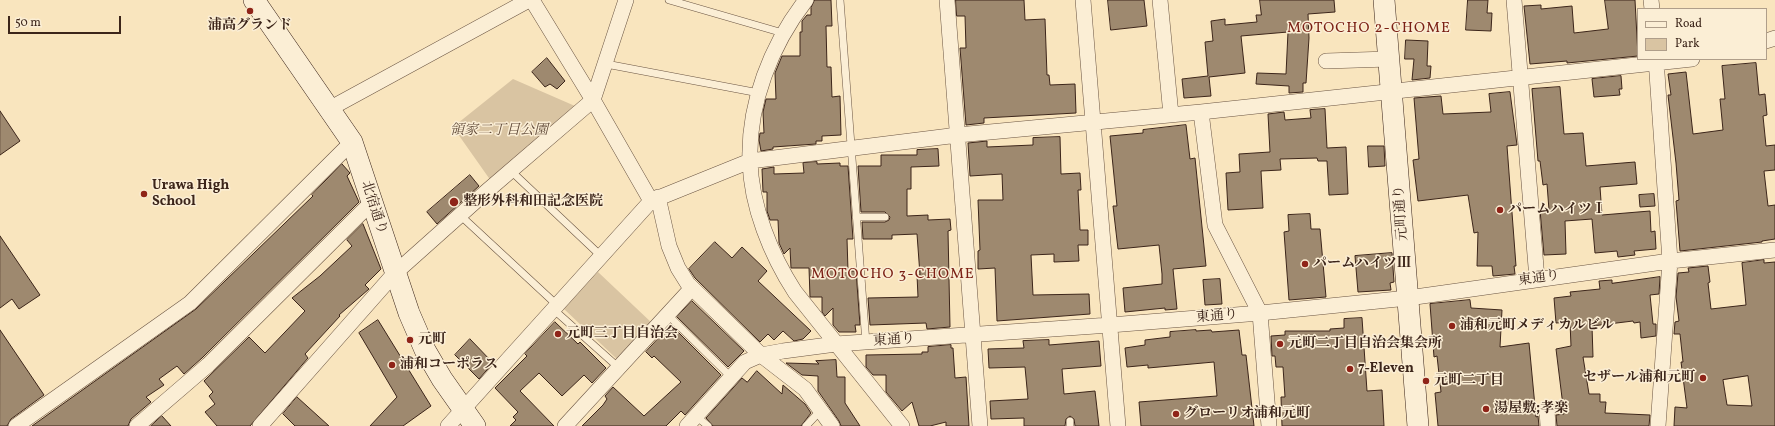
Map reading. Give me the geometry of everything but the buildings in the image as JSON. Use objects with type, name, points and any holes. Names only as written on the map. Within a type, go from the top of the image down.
[{"type":"street","name":"北宿通り","points":[[254,0],[352,142],[394,274],[425,350],[468,418]]},
{"type":"street","points":[[329,109],[529,0]]},
{"type":"street","points":[[532,0],[655,199],[669,246],[678,268],[692,288],[761,355],[805,389],[832,426]]},
{"type":"street","points":[[260,426],[394,274],[593,100],[626,0]]},
{"type":"street","points":[[806,0],[783,33],[764,76],[758,94],[752,129],[750,161],[759,212],[780,269],[795,292],[902,426]]},
{"type":"street","points":[[947,0],[980,426]]},
{"type":"street","points":[[1083,0],[1118,426]]},
{"type":"street","points":[[1160,0],[1171,115]]},
{"type":"street","name":"元町通り","points":[[1384,0],[1418,426]]},
{"type":"street","points":[[1514,0],[1538,279]]},
{"type":"street","points":[[1326,61],[1389,58]]},
{"type":"street","points":[[448,426],[468,418],[555,307],[655,199],[750,161],[852,147],[1094,121],[1200,112],[1674,60]]},
{"type":"street","points":[[1656,61],[1670,261],[1658,426]]},
{"type":"street","points":[[1200,112],[1215,225],[1260,313],[1269,426]]},
{"type":"street","points":[[16,426],[190,303],[352,142]]},
{"type":"street","points":[[137,426],[208,365],[371,203]]},
{"type":"street","name":"東通り","points":[[692,421],[745,362],[761,355],[836,344],[1260,313],[1408,298],[1670,261],[1775,250]]},
{"type":"street","points":[[566,426],[618,367],[692,288]]},
{"type":"street","points":[[1547,410],[1548,426]]},
{"type":"lane","points":[[669,0],[783,33]]},
{"type":"lane","points":[[840,0],[866,343]]},
{"type":"lane","points":[[606,64],[758,94]]},
{"type":"lane","points":[[511,171],[601,256]]},
{"type":"lane","points":[[461,216],[618,367]]},
{"type":"lane","points":[[856,218],[884,217]]},
{"type":"lane","points":[[667,314],[731,377]]},
{"type":"lane","points":[[806,426],[821,410]]},
{"type":"lane","points":[[692,421],[708,426]]},
{"type":"green space","name":"領家二丁目公園","points":[[513,79],[575,106],[491,181],[453,127]]},
{"type":"green space","points":[[598,272],[653,324],[619,361],[564,309]]},
{"type":"place","name":"浦高グランド","points":[[250,11]]},
{"type":"place","name":"Urawa High School","points":[[144,194]]},
{"type":"place","name":"整形外科和田記念医院","points":[[454,202]]},
{"type":"place","name":"パームハイツⅠ","points":[[1500,210]]},
{"type":"place","name":"パームハイツⅢ","points":[[1305,264]]},
{"type":"place","name":"浦和元町メディカルビル","points":[[1452,326]]},
{"type":"place","name":"元町三丁目自治会","points":[[558,334]]},
{"type":"place","name":"元町","points":[[410,340]]},
{"type":"place","name":"元町二丁目自治会集会所","points":[[1280,344]]},
{"type":"place","name":"浦和コーポラス","points":[[392,365]]},
{"type":"place","name":"7-Eleven","points":[[1350,369]]},
{"type":"place","name":"セザール浦和元町","points":[[1703,378]]},
{"type":"place","name":"元町二丁目","points":[[1426,381]]},
{"type":"place","name":"湯屋敷;孝楽","points":[[1486,409]]},
{"type":"place","name":"グローリオ浦和元町","points":[[1176,414]]},
{"type":"district","name":"MOTOCHO 2-CHOME","points":[[1369,29]]},
{"type":"district","name":"MOTOCHO 3-CHOME","points":[[893,275]]}]
